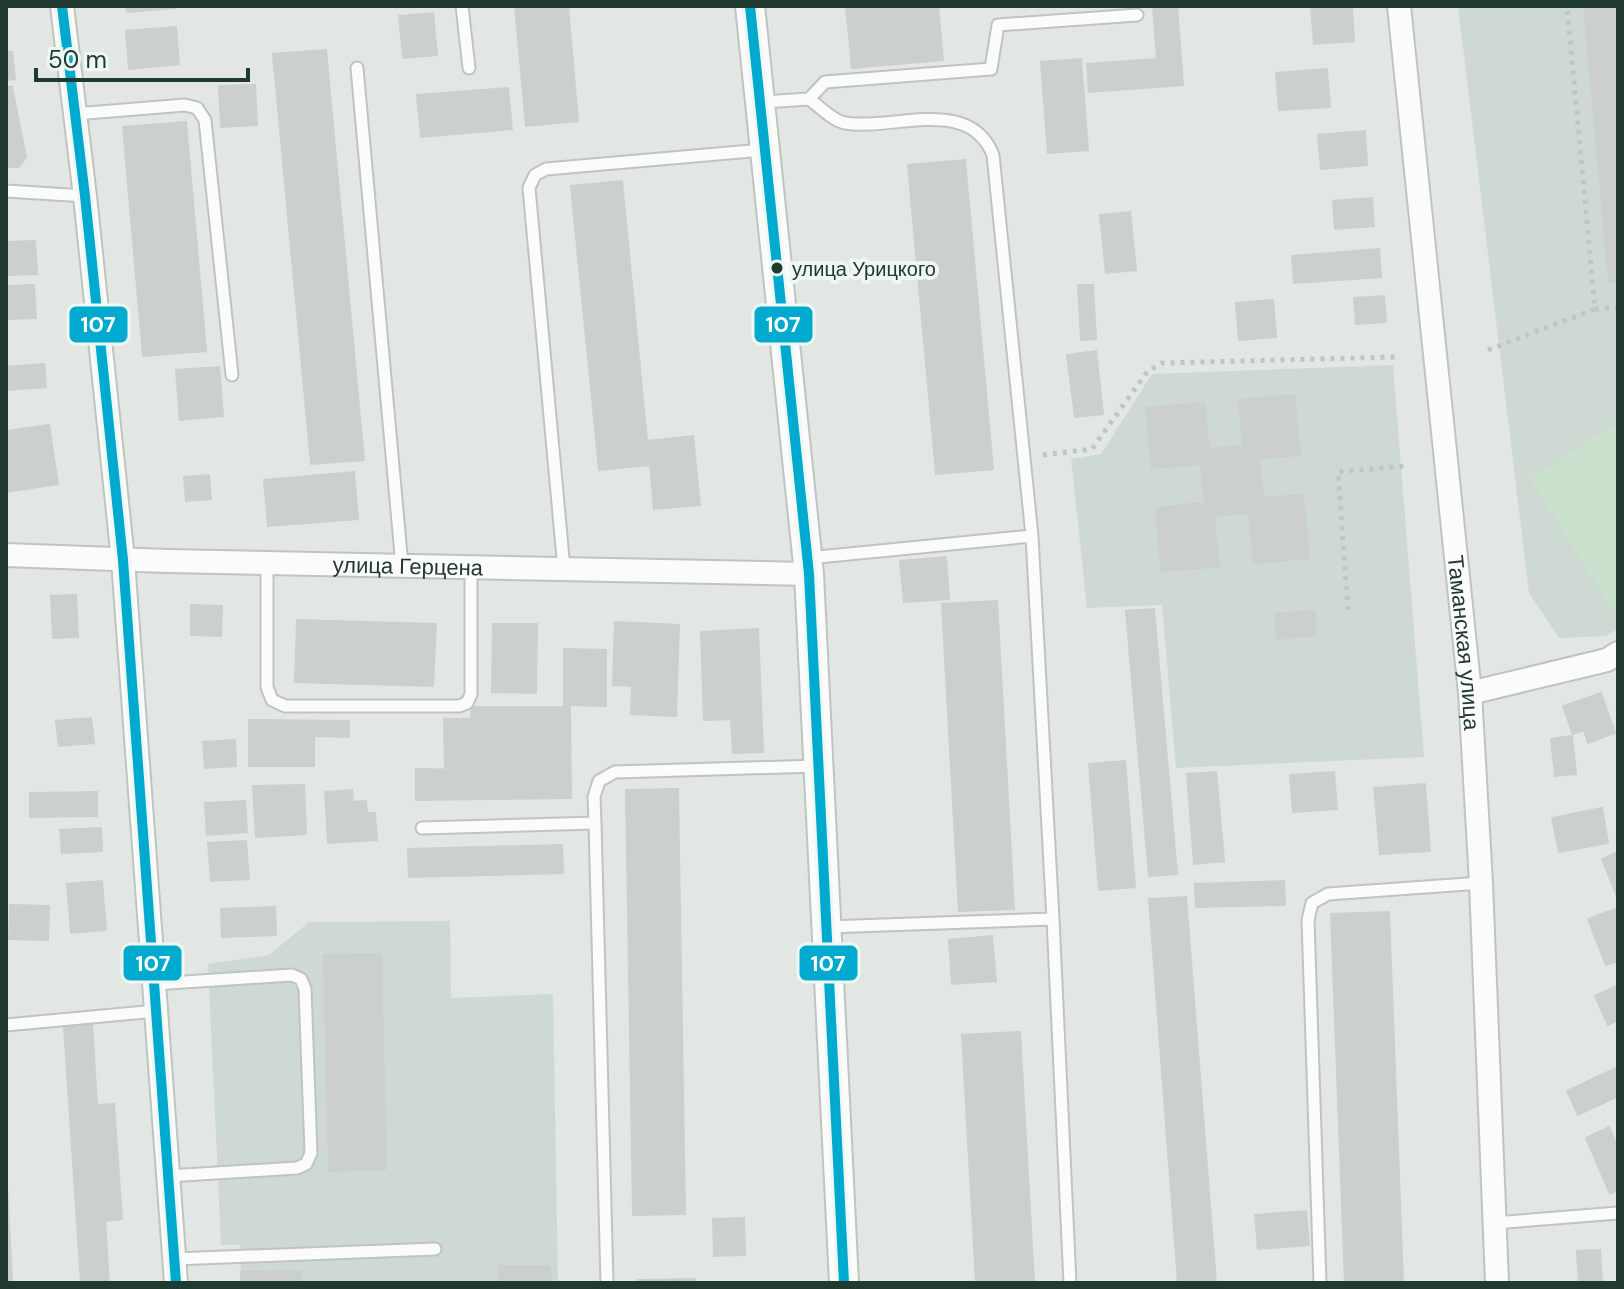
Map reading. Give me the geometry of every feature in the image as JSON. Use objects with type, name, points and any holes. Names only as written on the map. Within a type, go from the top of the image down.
[{"type":"street","points":[[62,6],[123,560],[176,1283]]},
{"type":"street","points":[[750,6],[808,566],[844,1283]]},
{"type":"street","name":"Таманская улица","points":[[1399,6],[1470,693],[1497,1283]]},
{"type":"street","name":"улица Герцена","points":[[6,555],[564,569],[808,566]]},
{"type":"street","points":[[1470,693],[1607,660],[1618,653]]},
{"type":"lane","points":[[462,6],[469,68]]},
{"type":"lane","points":[[809,99],[825,82],[991,69],[998,25],[1137,15]]},
{"type":"lane","points":[[357,68],[402,566]]},
{"type":"lane","points":[[760,102],[809,99],[842,123],[939,119],[975,128],[987,140],[993,155],[1032,536],[1070,1283]]},
{"type":"lane","points":[[75,114],[185,105],[197,108],[205,120],[232,375]]},
{"type":"lane","points":[[564,569],[529,188],[535,175],[546,169],[765,150]]},
{"type":"lane","points":[[6,191],[85,196]]},
{"type":"lane","points":[[808,566],[1032,536]]},
{"type":"lane","points":[[267,563],[267,687],[272,700],[285,706],[459,706],[467,703],[471,694],[471,567]]},
{"type":"lane","points":[[607,1283],[594,797],[599,781],[615,772],[819,766]]},
{"type":"lane","points":[[422,828],[595,823]]},
{"type":"lane","points":[[1320,1283],[1308,920],[1312,903],[1328,894],[1481,883]]},
{"type":"lane","points":[[827,927],[1053,919]]},
{"type":"lane","points":[[154,984],[292,975],[301,979],[305,989],[311,1153],[306,1164],[297,1168],[168,1176]]},
{"type":"lane","points":[[6,1025],[156,1011]]},
{"type":"lane","points":[[1494,1223],[1618,1213]]},
{"type":"lane","points":[[174,1259],[435,1249]]},
{"type":"path","points":[[1567,6],[1595,309]]},
{"type":"path","points":[[1488,350],[1595,309],[1618,307]]},
{"type":"path","points":[[1024,457],[1092,449],[1147,372],[1162,363],[1396,357]]},
{"type":"path","points":[[1348,610],[1338,472],[1405,466]]},
{"type":"shaded area","points":[[1458,6],[1618,6],[1618,629],[1606,636],[1559,638],[1529,593]]},
{"type":"shaded area","points":[[1393,365],[1424,757],[1176,768],[1162,605],[1087,608],[1071,459],[1101,454],[1152,374]]},
{"type":"shaded area","points":[[450,921],[451,998],[553,994],[558,1283],[241,1283],[240,1245],[221,1245],[208,964],[269,955],[309,922]]},
{"type":"green space","points":[[1618,423],[1618,607],[1613,610],[1530,478]]},
{"type":"building","points":[[126,6],[175,6],[175,8],[127,12]]},
{"type":"building","points":[[515,6],[568,6],[578,121],[526,126]]},
{"type":"building","points":[[846,6],[938,6],[943,60],[852,68]]},
{"type":"building","points":[[1153,6],[1177,6],[1183,85],[1089,92],[1087,64],[1157,59]]},
{"type":"building","points":[[1311,6],[1352,6],[1354,41],[1314,44]]},
{"type":"building","points":[[1584,6],[1618,6],[1618,281],[1609,282]]},
{"type":"building","points":[[433,13],[437,55],[403,58],[399,16]]},
{"type":"building","points":[[176,27],[179,64],[129,69],[126,31]]},
{"type":"building","points":[[326,50],[364,460],[311,464],[273,54]]},
{"type":"building","points":[[6,52],[12,52],[15,79],[6,80]]},
{"type":"building","points":[[1081,59],[1088,150],[1048,153],[1041,62]]},
{"type":"building","points":[[1327,69],[1330,107],[1279,110],[1276,73]]},
{"type":"building","points":[[255,85],[257,125],[221,127],[219,86]]},
{"type":"building","points":[[6,87],[12,87],[26,157],[19,167],[6,167]]},
{"type":"building","points":[[508,88],[512,129],[421,137],[417,95]]},
{"type":"building","points":[[186,122],[206,351],[143,356],[123,127]]},
{"type":"building","points":[[1365,131],[1367,165],[1321,169],[1318,135]]},
{"type":"building","points":[[965,160],[993,469],[936,474],[908,165]]},
{"type":"building","points":[[622,181],[647,441],[693,436],[700,505],[654,509],[650,465],[599,470],[571,186]]},
{"type":"building","points":[[1372,198],[1374,226],[1335,229],[1333,201]]},
{"type":"building","points":[[1130,212],[1136,270],[1106,273],[1100,215]]},
{"type":"building","points":[[35,241],[37,274],[6,275],[6,242]]},
{"type":"building","points":[[1379,249],[1381,277],[1294,283],[1292,256]]},
{"type":"building","points":[[34,285],[36,318],[6,319],[6,286]]},
{"type":"building","points":[[1078,285],[1093,285],[1096,339],[1081,340]]},
{"type":"building","points":[[1384,296],[1386,322],[1356,324],[1354,298]]},
{"type":"building","points":[[1273,300],[1276,337],[1239,340],[1236,303]]},
{"type":"building","points":[[1096,351],[1103,414],[1075,417],[1067,355]]},
{"type":"building","points":[[44,364],[46,387],[6,390],[6,367]]},
{"type":"building","points":[[219,367],[223,416],[180,420],[176,370]]},
{"type":"building","points":[[1294,395],[1300,455],[1259,458],[1263,498],[1303,495],[1309,558],[1254,563],[1249,513],[1214,516],[1219,566],[1161,571],[1156,508],[1205,503],[1201,464],[1152,468],[1146,408],[1204,403],[1209,449],[1243,446],[1239,400]]},
{"type":"building","points":[[49,425],[58,484],[6,492],[6,431]]},
{"type":"building","points":[[354,472],[358,519],[268,526],[264,480]]},
{"type":"building","points":[[209,475],[211,499],[186,501],[184,477]]},
{"type":"building","points":[[946,557],[949,599],[904,602],[900,561]]},
{"type":"building","points":[[76,595],[78,637],[53,638],[51,596]]},
{"type":"building","points":[[997,601],[1014,909],[959,911],[942,604]]},
{"type":"building","points":[[191,605],[222,606],[221,636],[191,635]]},
{"type":"building","points":[[1154,609],[1177,874],[1149,876],[1126,611]]},
{"type":"building","points":[[1314,611],[1316,635],[1277,639],[1275,614]]},
{"type":"building","points":[[297,620],[436,624],[433,686],[295,682]]},
{"type":"building","points":[[615,622],[679,625],[676,716],[631,714],[632,686],[613,685]]},
{"type":"building","points":[[493,624],[537,624],[536,693],[492,692]]},
{"type":"building","points":[[758,629],[763,752],[733,753],[731,719],[704,720],[701,632]]},
{"type":"building","points":[[564,649],[606,650],[606,706],[564,705]]},
{"type":"building","points":[[1601,693],[1615,733],[1588,743],[1584,730],[1573,734],[1563,706]]},
{"type":"building","points":[[472,707],[570,707],[571,798],[416,800],[416,769],[469,770]]},
{"type":"building","points":[[91,718],[94,743],[59,746],[56,721]]},
{"type":"building","points":[[444,719],[472,719],[469,770],[445,769]]},
{"type":"building","points":[[249,720],[349,721],[349,737],[314,736],[314,766],[249,766]]},
{"type":"building","points":[[1572,736],[1576,774],[1555,776],[1551,739]]},
{"type":"building","points":[[235,740],[236,766],[205,768],[203,742]]},
{"type":"building","points":[[1125,761],[1135,887],[1099,890],[1089,764]]},
{"type":"building","points":[[1216,772],[1224,861],[1194,864],[1187,774]]},
{"type":"building","points":[[1334,772],[1337,809],[1293,812],[1290,775]]},
{"type":"building","points":[[1425,784],[1430,851],[1380,854],[1374,788]]},
{"type":"building","points":[[304,785],[306,834],[256,837],[253,786]]},
{"type":"building","points":[[678,789],[685,1214],[633,1215],[626,790]]},
{"type":"building","points":[[352,790],[353,802],[366,801],[367,813],[375,813],[377,840],[328,843],[325,792]]},
{"type":"building","points":[[97,792],[97,816],[30,817],[30,793]]},
{"type":"building","points":[[245,801],[247,832],[207,835],[205,803]]},
{"type":"building","points":[[1602,808],[1608,843],[1559,852],[1552,818]]},
{"type":"building","points":[[101,828],[102,851],[62,853],[60,830]]},
{"type":"building","points":[[246,841],[249,879],[211,881],[208,843]]},
{"type":"building","points":[[562,845],[563,873],[409,877],[408,849]]},
{"type":"building","points":[[1618,852],[1618,899],[1602,859]]},
{"type":"building","points":[[102,881],[106,930],[71,933],[67,884]]},
{"type":"building","points":[[1284,881],[1285,905],[1196,907],[1195,884]]},
{"type":"building","points":[[1186,897],[1216,1283],[1178,1283],[1149,899]]},
{"type":"building","points":[[10,905],[49,906],[48,940],[9,939]]},
{"type":"building","points":[[275,907],[276,935],[222,937],[221,909]]},
{"type":"building","points":[[1618,908],[1618,961],[1606,965],[1588,919]]},
{"type":"building","points":[[1389,912],[1403,1283],[1345,1283],[1331,914]]},
{"type":"building","points":[[992,936],[996,981],[952,984],[949,940]]},
{"type":"building","points":[[381,954],[386,1169],[329,1171],[324,955]]},
{"type":"building","points":[[1618,985],[1618,1020],[1608,1025],[1595,996]]},
{"type":"building","points":[[92,1025],[97,1105],[114,1104],[122,1219],[105,1221],[109,1283],[81,1283],[64,1027]]},
{"type":"building","points":[[1020,1032],[1034,1283],[976,1283],[962,1035]]},
{"type":"building","points":[[1618,1067],[1618,1096],[1578,1115],[1567,1091]]},
{"type":"building","points":[[1609,1127],[1618,1148],[1618,1190],[1610,1194],[1586,1138]]},
{"type":"building","points":[[6,1165],[12,1283],[6,1283]]},
{"type":"building","points":[[1306,1211],[1309,1245],[1258,1249],[1255,1215]]},
{"type":"building","points":[[744,1218],[745,1255],[714,1256],[713,1219]]},
{"type":"building","points":[[1600,1250],[1602,1283],[1579,1283],[1577,1251]]},
{"type":"building","points":[[499,1266],[550,1266],[551,1283],[499,1283]]},
{"type":"building","points":[[301,1271],[301,1283],[241,1283],[241,1272]]},
{"type":"building","points":[[695,1279],[695,1283],[640,1283],[639,1280]]},
{"type":"transit line","name":"107","points":[[62,6],[123,560],[176,1283]]},
{"type":"transit line","name":"107","points":[[750,6],[809,574],[844,1283]]},
{"type":"place","name":"улица Урицкого","points":[[777,268]]}]
